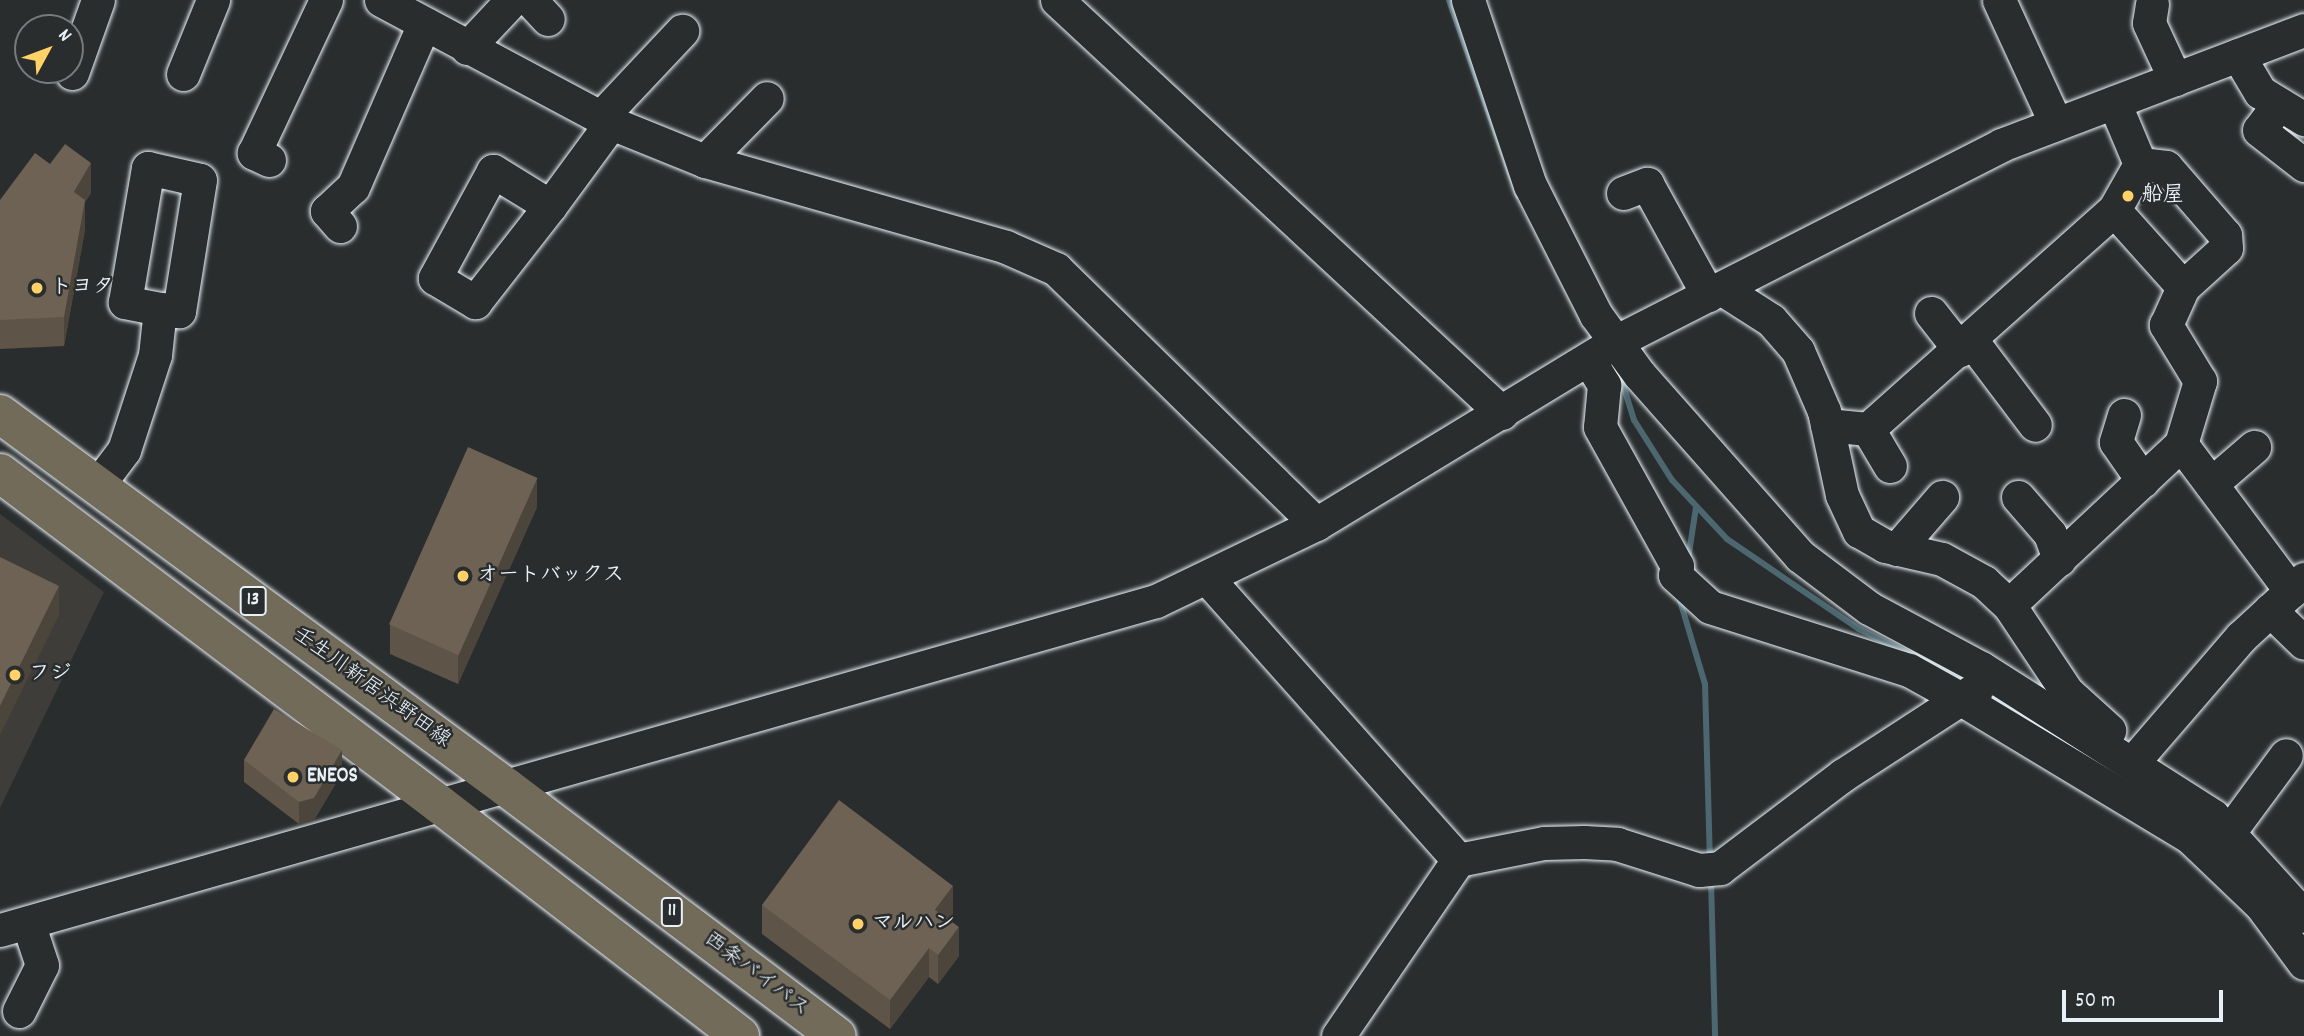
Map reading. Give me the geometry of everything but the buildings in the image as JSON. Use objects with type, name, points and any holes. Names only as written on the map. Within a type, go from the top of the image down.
[{"type":"main road","name":"壬生川新居浜野田線","points":[[0,414],[506,787]]},
{"type":"main road","name":"13","points":[[0,474],[439,804]]},
{"type":"main road","name":"西条バイパス","points":[[506,787],[837,1036]]},
{"type":"main road","points":[[439,804],[740,1036]]},
{"type":"street","points":[[84,39],[98,0]]},
{"type":"street","points":[[183,74],[213,0]]},
{"type":"street","points":[[269,160],[254,153],[326,0]]},
{"type":"street","points":[[381,0],[606,121],[705,161],[1006,247],[1056,269],[1316,524]]},
{"type":"street","points":[[467,48],[512,0]]},
{"type":"street","points":[[1057,0],[1502,413]]},
{"type":"street","points":[[1468,0],[1530,185],[1602,351],[1604,384],[1600,427],[1677,566],[1675,575],[1710,607],[1909,670],[1978,687],[2136,758]]},
{"type":"street","points":[[1999,0],[2010,36],[2056,124]]},
{"type":"street","points":[[2152,4],[2149,23],[2175,79]]},
{"type":"street","points":[[340,226],[327,211],[353,187],[424,24]]},
{"type":"street","points":[[19,1011],[43,965],[14,926],[966,657],[1208,579],[1316,524],[1602,351],[2001,145],[2304,30]]},
{"type":"street","points":[[550,206],[606,121],[682,31]]},
{"type":"street","points":[[2238,55],[2260,92],[2291,112],[2259,130],[2304,165]]},
{"type":"street","points":[[705,161],[767,98]]},
{"type":"street","points":[[2114,102],[2140,164]]},
{"type":"street","points":[[1827,425],[1868,429],[1966,345],[2114,209],[2140,164]]},
{"type":"street","points":[[2009,605],[2181,444],[2200,381],[2166,324],[2183,288],[2225,248],[2225,235],[2166,167],[2140,164]]},
{"type":"street","points":[[1653,193],[1714,292],[1785,333],[1812,380],[1827,425],[1850,516],[1872,542],[1958,565],[2009,605],[2067,692],[2136,758],[2230,831],[2304,916]]},
{"type":"street","points":[[2114,209],[2183,288]]},
{"type":"street","points":[[97,486],[124,450],[155,355],[160,309]]},
{"type":"street","points":[[1931,313],[1966,345],[2035,425]]},
{"type":"street","points":[[1602,351],[1810,567],[2191,838],[2261,905],[2304,963]]},
{"type":"street","points":[[2124,415],[2116,442],[2143,481]]},
{"type":"street","points":[[1868,429],[1890,466]]},
{"type":"street","points":[[2181,444],[2289,593],[2304,642]]},
{"type":"street","points":[[2211,484],[2254,447]]},
{"type":"street","points":[[1897,549],[1942,497]]},
{"type":"street","points":[[2018,497],[2050,534],[2059,559]]},
{"type":"street","points":[[1208,579],[1458,860]]},
{"type":"street","points":[[2136,758],[2289,593]]},
{"type":"street","points":[[1338,1036],[1458,860],[1544,843],[1584,842],[1618,844],[1699,870],[1720,868],[1853,768],[1978,687]]},
{"type":"street","points":[[2230,831],[2286,755]]},
{"type":"shaded area","points":[[0,514],[104,592],[0,808]]},
{"type":"waterway","points":[[1449,0],[1518,196]]},
{"type":"waterway","points":[[1620,375],[1634,420],[1672,480],[1727,539],[1859,629],[1966,682]]},
{"type":"waterway","points":[[1688,560],[1696,507]]},
{"type":"waterway","points":[[1678,594],[1705,684],[1710,859]]},
{"type":"waterway","points":[[1985,693],[2068,743]]},
{"type":"waterway","points":[[1711,880],[1715,1036]]},
{"type":"place","name":"船屋","points":[[2128,196]]},
{"type":"place","name":"トヨタ","points":[[37,288]]},
{"type":"place","name":"オートバックス","points":[[463,576]]},
{"type":"place","name":"フジ","points":[[15,675]]},
{"type":"place","name":"ENEOS","points":[[293,777]]},
{"type":"place","name":"マルハン","points":[[858,924]]}]
